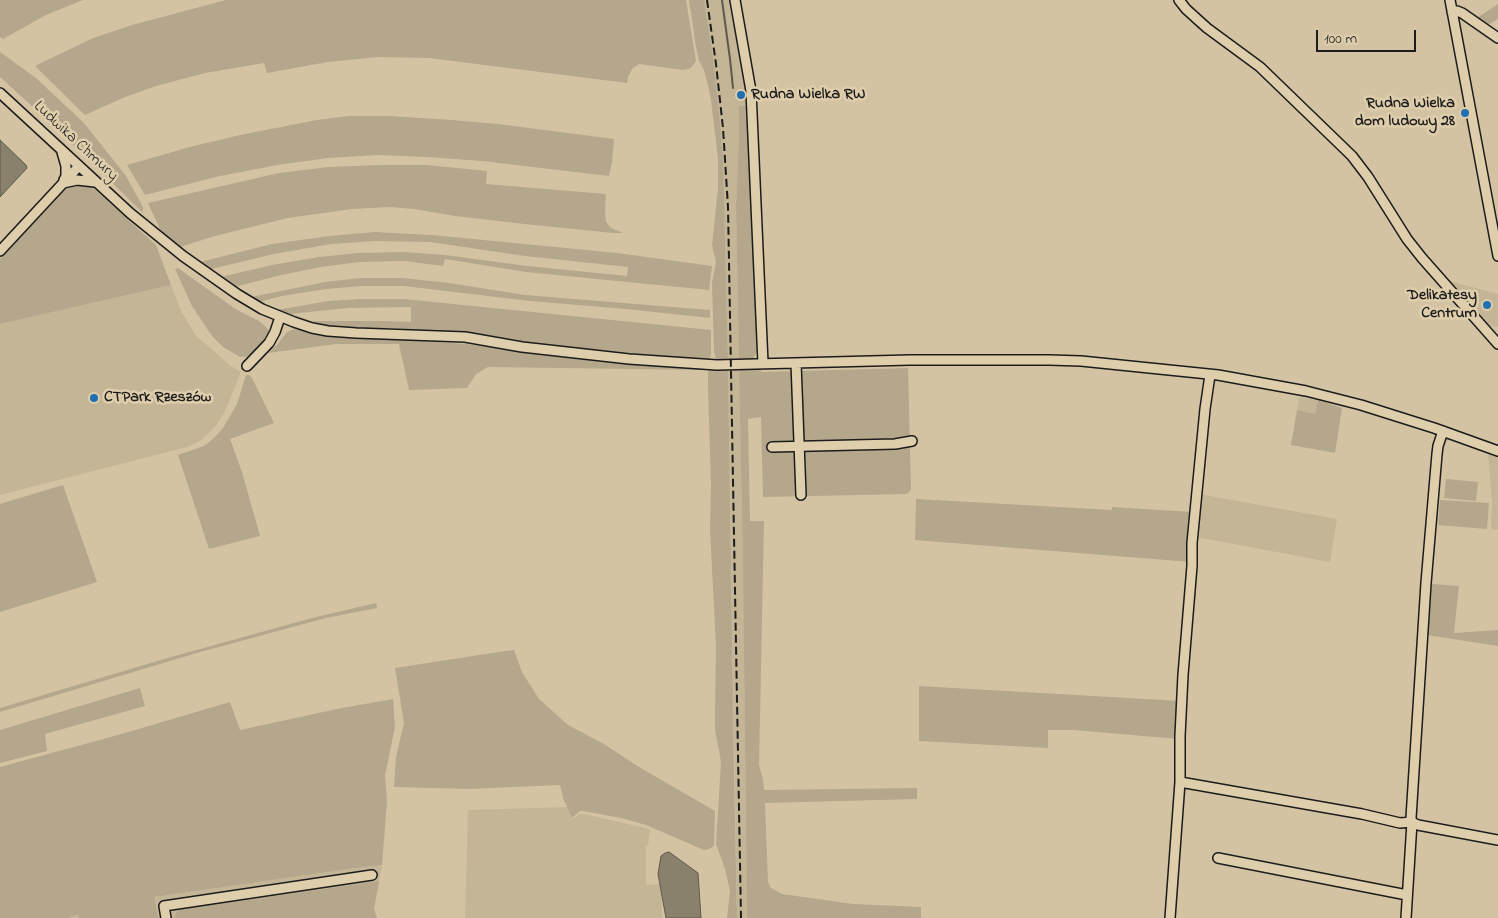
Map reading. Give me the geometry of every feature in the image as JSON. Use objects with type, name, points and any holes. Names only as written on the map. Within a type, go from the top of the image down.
[{"type":"street","points":[[735,0],[751,90],[763,363]]},
{"type":"street","points":[[1179,0],[1207,28],[1260,67],[1352,156],[1368,177],[1407,239],[1498,344]]},
{"type":"street","points":[[1450,0],[1498,256]]},
{"type":"street","points":[[1452,12],[1462,13],[1498,38]]},
{"type":"street","name":"Ludwika Chmury","points":[[0,93],[130,213],[183,256],[262,309],[303,325],[328,331],[465,337],[522,347],[629,360],[717,365],[910,360],[1049,360],[1081,361],[1218,375],[1306,391],[1386,412],[1498,452]]},
{"type":"street","points":[[62,151],[66,170],[63,183]]},
{"type":"street","points":[[0,251],[78,166]]},
{"type":"street","points":[[63,183],[77,180],[96,182]]},
{"type":"street","points":[[246,366],[269,343],[280,317]]},
{"type":"street","points":[[796,363],[801,494]]},
{"type":"street","points":[[1170,918],[1180,782],[1183,675],[1192,566],[1192,544],[1210,375]]},
{"type":"street","points":[[1406,918],[1412,822],[1410,815],[1426,581],[1437,454],[1443,431]]},
{"type":"street","points":[[772,446],[895,444],[912,441]]},
{"type":"street","points":[[1180,782],[1362,814],[1400,823],[1412,822],[1422,826],[1498,840]]},
{"type":"street","points":[[1218,858],[1407,894]]},
{"type":"street","points":[[166,918],[164,906],[372,875]]},
{"type":"shaded area","points":[[0,0],[83,0],[46,15],[3,39],[0,37]]},
{"type":"shaded area","points":[[226,0],[686,0],[696,61],[691,68],[683,70],[639,64],[632,69],[627,83],[429,58],[378,57],[328,62],[267,73],[264,63],[205,73],[156,86],[125,97],[85,115],[35,66],[93,38],[132,25]]},
{"type":"shaded area","points":[[689,0],[704,0],[719,112],[723,160],[728,362],[718,362],[714,351],[712,283],[716,262],[712,245],[718,188],[718,159],[711,100],[704,70],[699,61]]},
{"type":"shaded area","points":[[704,0],[732,0],[749,105],[739,106],[736,205],[747,918],[737,918],[723,160],[713,58]]},
{"type":"shaded area","points":[[1498,4],[1498,19],[1486,26],[1475,19]]},
{"type":"shaded area","points":[[0,52],[36,78],[84,123],[126,176],[143,207],[143,213],[55,127],[0,77]]},
{"type":"shaded area","points":[[749,105],[759,349],[753,358],[739,361],[736,205],[739,106]]},
{"type":"shaded area","points":[[348,116],[389,116],[452,120],[614,139],[612,162],[609,176],[482,161],[427,157],[378,155],[328,158],[220,176],[145,195],[127,165],[240,135]]},
{"type":"shaded area","points":[[0,140],[27,168],[0,197]]},
{"type":"shaded area","points":[[426,165],[487,171],[486,184],[606,194],[606,222],[611,228],[623,233],[524,224],[389,207],[352,209],[288,218],[215,236],[180,247],[160,229],[148,203],[279,173],[329,167]]},
{"type":"shaded area","points":[[75,184],[86,184],[92,187],[156,245],[171,285],[0,324],[0,259],[66,188]]},
{"type":"shaded area","points":[[375,232],[432,235],[617,253],[712,266],[709,290],[526,272],[445,259],[443,266],[404,261],[359,262],[321,267],[234,287],[221,277],[272,265],[319,257],[358,253],[403,252],[627,276],[628,267],[525,256],[430,242],[375,241],[331,244],[274,254],[211,269],[200,262],[272,244]]},
{"type":"shaded area","points":[[178,268],[239,311],[259,321],[269,330],[270,336],[251,356],[240,357],[223,347],[212,336],[192,306],[175,269]]},
{"type":"shaded area","points":[[361,278],[403,278],[525,295],[710,310],[710,318],[530,301],[404,286],[362,286],[326,289],[282,296],[259,302],[251,297],[325,282]]},
{"type":"shaded area","points":[[1446,280],[1498,294],[1498,327],[1486,325]]},
{"type":"shaded area","points":[[171,285],[181,311],[196,336],[231,366],[241,372],[225,411],[215,427],[200,441],[187,447],[0,495],[0,324]]},
{"type":"shaded area","points":[[404,299],[711,330],[711,355],[706,360],[640,356],[477,335],[391,328],[358,329],[330,326],[311,321],[411,322],[411,307],[348,308],[290,314],[277,310],[328,301]]},
{"type":"shaded area","points":[[294,329],[337,337],[466,344],[560,357],[707,368],[706,370],[488,367],[476,374],[467,388],[409,390],[399,344],[336,344],[268,353],[287,332]]},
{"type":"shaded area","points":[[728,366],[737,918],[727,918],[730,891],[716,844],[721,762],[715,730],[716,646],[710,530],[711,485],[708,373],[710,368]]},
{"type":"shaded area","points":[[760,366],[761,372],[908,368],[911,490],[907,494],[763,497],[761,417],[748,419],[750,521],[764,521],[759,765],[764,790],[917,788],[917,799],[765,803],[768,882],[771,888],[782,894],[853,904],[921,907],[921,918],[747,918],[739,367]]},
{"type":"shaded area","points":[[246,375],[252,378],[274,423],[230,439],[242,472],[260,536],[209,549],[178,455],[204,446],[223,428],[237,404]]},
{"type":"shaded area","points":[[1299,397],[1318,400],[1315,414],[1297,410]]},
{"type":"shaded area","points":[[1318,400],[1342,408],[1335,453],[1291,445],[1297,410],[1315,414]]},
{"type":"shaded area","points":[[1488,454],[1498,457],[1498,529],[1492,530],[1492,502]]},
{"type":"shaded area","points":[[1446,479],[1478,482],[1476,501],[1444,498]]},
{"type":"shaded area","points":[[63,485],[97,582],[0,612],[0,504]]},
{"type":"shaded area","points":[[1199,494],[1337,519],[1330,562],[1196,537]]},
{"type":"shaded area","points":[[916,499],[1112,510],[1112,507],[1192,512],[1191,562],[915,540]]},
{"type":"shaded area","points":[[1440,500],[1489,503],[1487,529],[1438,525]]},
{"type":"shaded area","points":[[1432,584],[1459,586],[1454,633],[1498,630],[1498,646],[1427,635],[1430,587]]},
{"type":"shaded area","points":[[376,603],[377,608],[326,618],[200,652],[0,712],[0,708],[164,659],[312,618]]},
{"type":"shaded area","points":[[514,650],[522,672],[539,699],[568,725],[604,744],[639,767],[715,811],[714,846],[704,850],[646,825],[621,818],[580,811],[572,818],[563,798],[560,785],[468,789],[394,787],[396,757],[404,723],[395,668]]},
{"type":"shaded area","points":[[919,686],[1180,701],[1179,739],[1073,730],[1048,730],[1048,748],[919,741]]},
{"type":"shaded area","points":[[140,688],[145,706],[45,734],[47,751],[0,763],[0,730]]},
{"type":"shaded area","points":[[393,699],[395,727],[385,775],[387,802],[382,865],[154,897],[158,918],[79,918],[78,915],[68,918],[0,918],[0,767],[230,702],[240,730]]},
{"type":"shaded area","points":[[567,807],[572,818],[579,814],[584,814],[650,829],[648,845],[646,845],[646,885],[661,884],[662,918],[465,918],[468,810]]},
{"type":"shaded area","points":[[669,852],[698,873],[701,918],[666,918],[658,874],[661,856]]},
{"type":"shaded area","points":[[382,865],[374,909],[377,918],[68,918],[154,897]]},
{"type":"shaded area","points":[[379,881],[374,909],[377,918],[175,918],[179,910]]},
{"type":"waterway","points":[[722,0],[733,88]]},
{"type":"railway","points":[[707,0],[723,128],[728,207],[741,918]]},
{"type":"place","name":"Rudna Wielka RW","points":[[741,95]]},
{"type":"place","name":"Rudna Wielka dom ludowy 28","points":[[1465,113]]},
{"type":"place","name":"Delikatesy Centrum","points":[[1487,305]]},
{"type":"place","name":"CTPark Rzeszów","points":[[94,398]]}]
